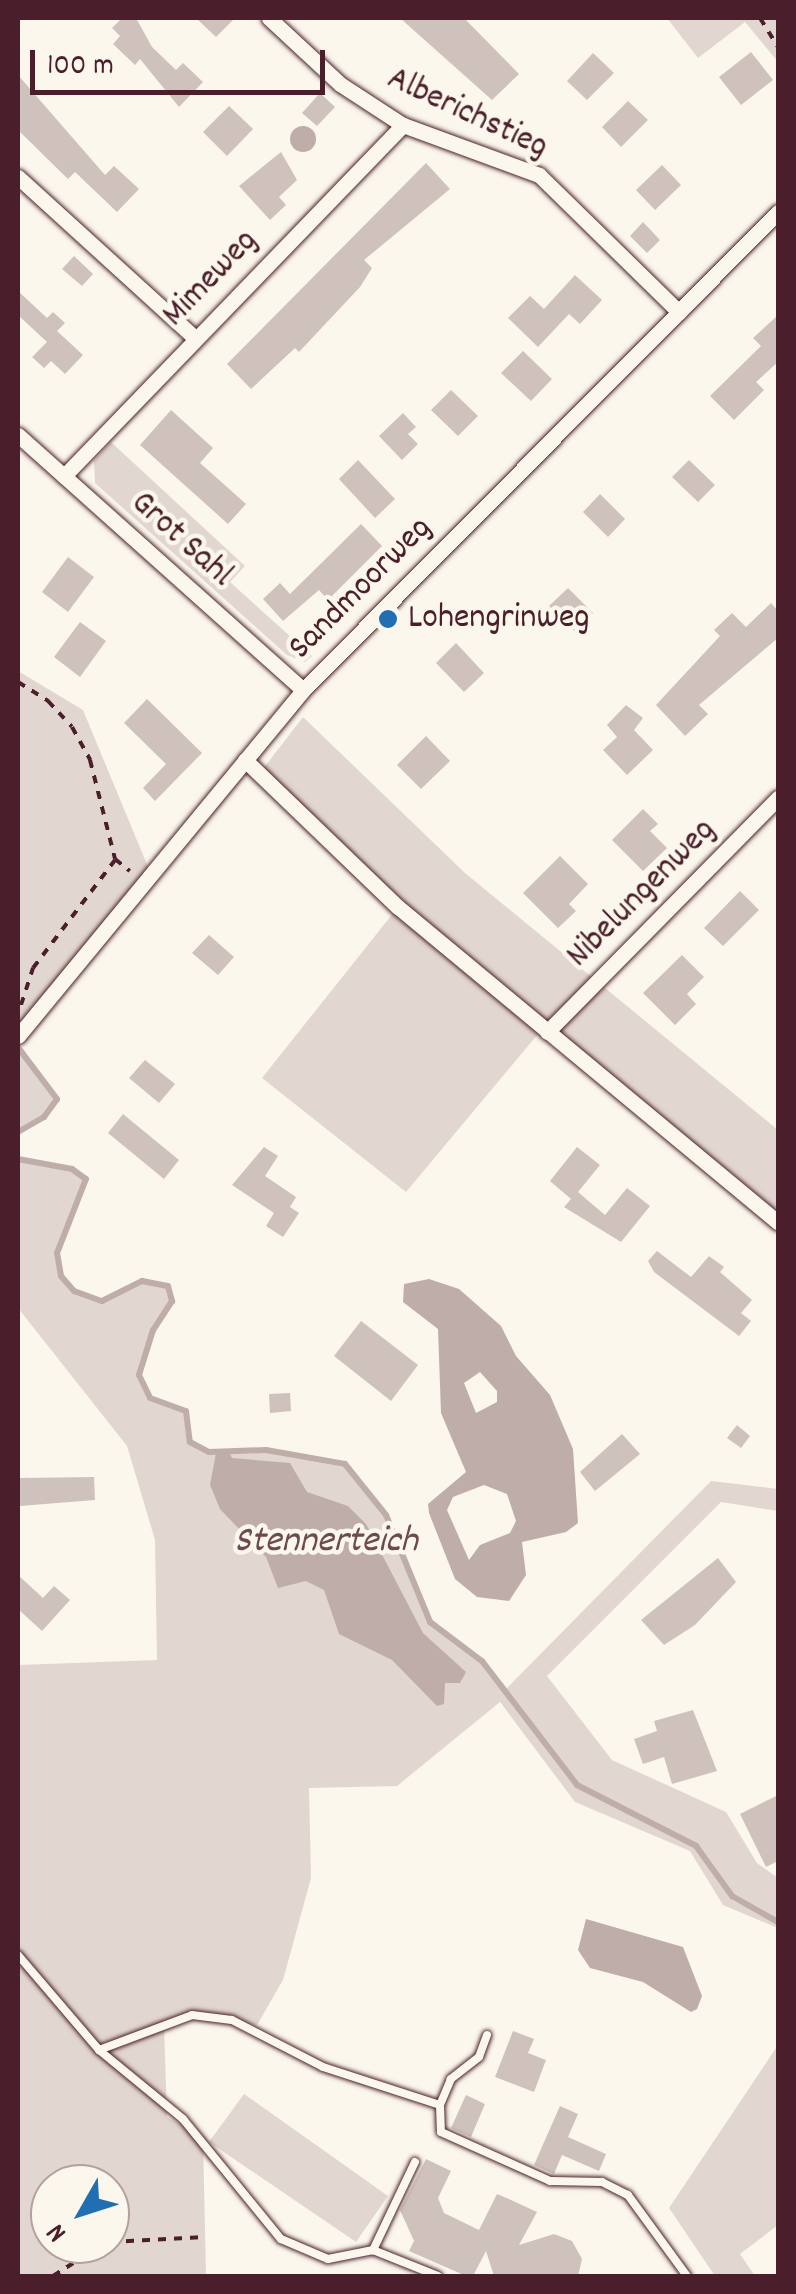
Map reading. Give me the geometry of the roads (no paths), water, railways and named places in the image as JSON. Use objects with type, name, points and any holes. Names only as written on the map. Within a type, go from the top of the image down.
[{"type":"street","name":"Alberichstieg","points":[[269,18],[340,84],[403,125],[539,175],[678,312]]},
{"type":"street","name":"Mimeweg","points":[[64,476],[403,125]]},
{"type":"street","points":[[18,177],[195,338]]},
{"type":"street","name":"Sandmoorweg","points":[[18,1036],[303,690],[778,212]]},
{"type":"street","name":"Grot Sahl","points":[[18,435],[303,690]]},
{"type":"street","points":[[245,760],[398,908],[778,1222]]},
{"type":"street","name":"Nibelungenweg","points":[[547,1032],[778,798]]},
{"type":"lane","points":[[18,1955],[99,2050],[183,2119],[281,2240],[317,2258],[349,2260],[373,2250],[416,2162]]},
{"type":"lane","points":[[99,2050],[192,2016],[232,2020],[323,2067],[440,2105]]},
{"type":"lane","points":[[487,2035],[479,2057],[452,2079],[440,2105],[442,2132],[550,2181],[602,2182],[628,2195],[686,2276]]},
{"type":"lane","points":[[373,2250],[438,2276]]},
{"type":"water","points":[[303,126],[312,130],[316,139],[312,148],[303,152],[294,148],[290,139],[294,130]]},
{"type":"water","points":[[429,1279],[459,1289],[501,1326],[516,1356],[550,1395],[573,1449],[578,1523],[566,1532],[522,1542],[526,1575],[509,1601],[477,1597],[455,1579],[429,1513],[428,1504],[466,1472],[441,1413],[438,1329],[403,1302],[404,1284]],"holes":[[[480,1372],[497,1391],[497,1402],[476,1413],[464,1383]],[[484,1485],[507,1494],[516,1521],[510,1533],[480,1545],[469,1560],[447,1510],[453,1497]]]},
{"type":"water","name":"Stennerteich","points":[[229,1452],[232,1458],[290,1463],[307,1492],[348,1506],[366,1524],[423,1633],[466,1672],[460,1683],[445,1683],[444,1704],[437,1706],[392,1660],[339,1634],[324,1590],[306,1581],[278,1588],[266,1557],[220,1509],[210,1485],[216,1453]]},
{"type":"water","points":[[586,1919],[683,1947],[702,1996],[697,2009],[691,2012],[643,1982],[590,1968],[578,1950]]},
{"type":"waterway","points":[[18,1132],[44,1117],[57,1099],[20,1050]]},
{"type":"waterway","points":[[18,1159],[72,1169],[86,1179],[57,1253],[61,1276],[74,1291],[102,1301],[142,1281],[168,1286],[172,1301],[153,1330],[139,1375],[150,1398],[186,1411],[190,1442],[209,1452],[266,1450],[345,1464],[386,1515],[430,1622],[482,1661],[577,1785],[696,1846],[732,1896],[778,1922]]},
{"type":"place","name":"Lohengrinweg","points":[[388,619]]}]
